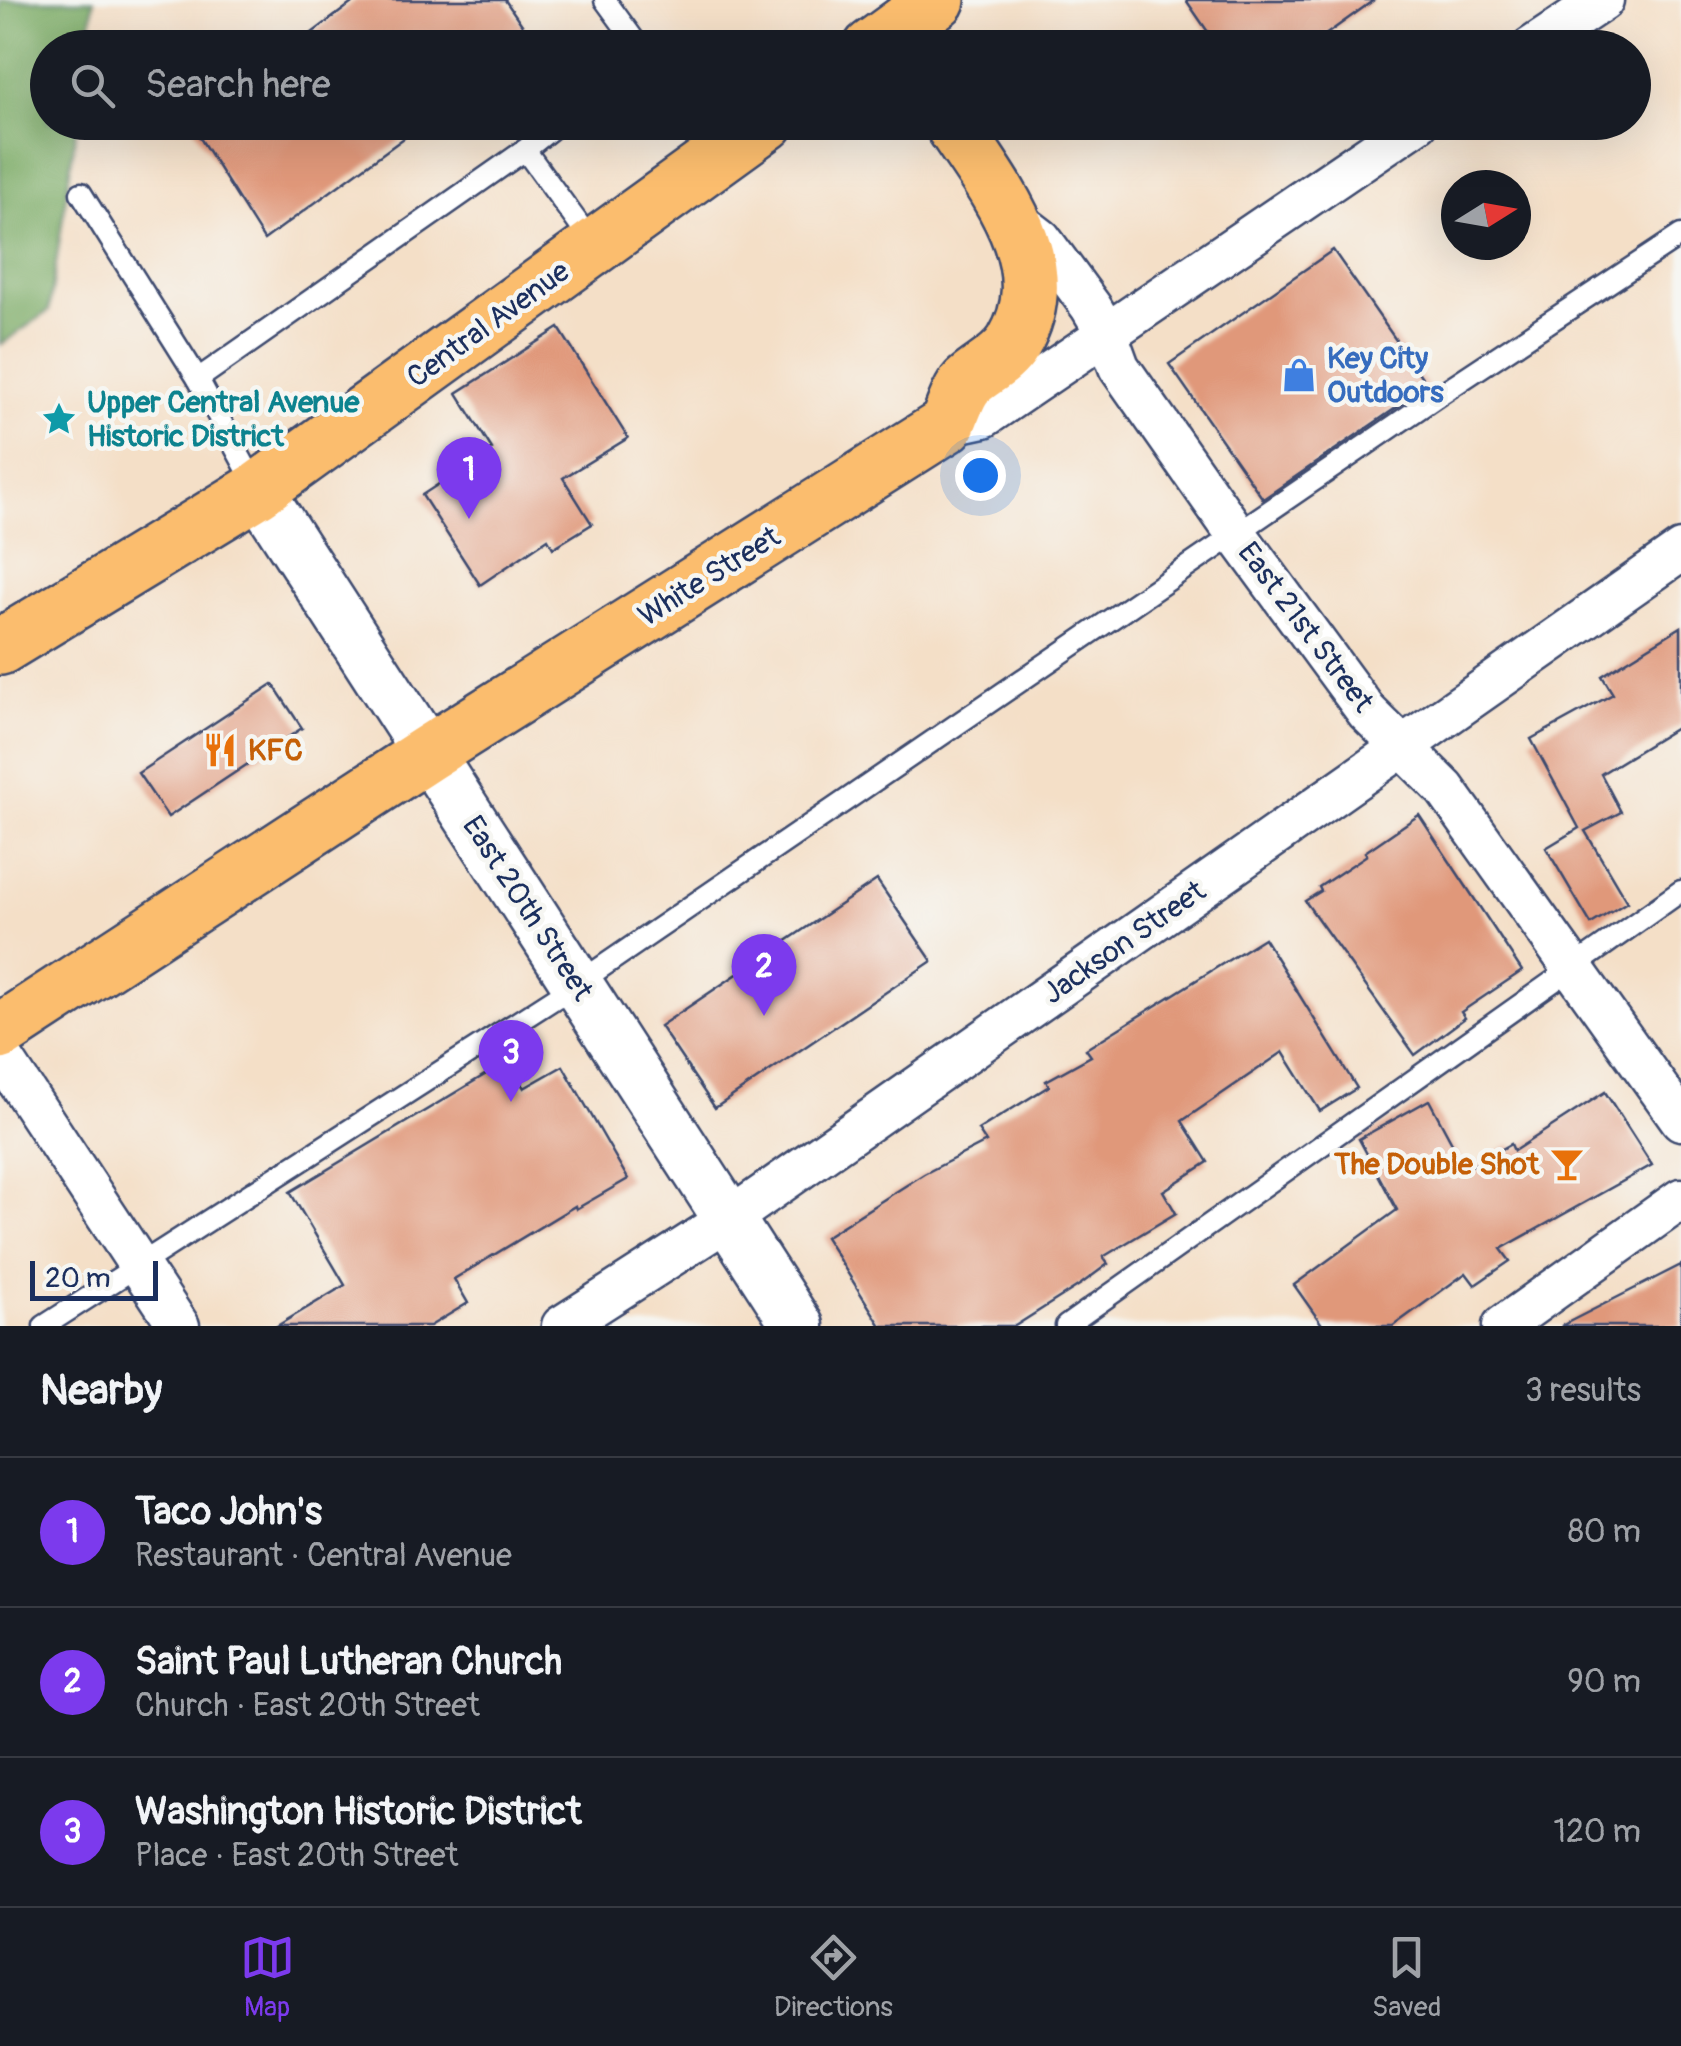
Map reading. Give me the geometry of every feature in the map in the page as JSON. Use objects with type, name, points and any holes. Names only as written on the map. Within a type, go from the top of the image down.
[{"type":"main road","points":[[903,30],[938,0]]},
{"type":"main road","name":"Central Avenue","points":[[0,646],[258,490],[743,140]]},
{"type":"main road","name":"East 21st Street","points":[[963,140],[1014,219]]},
{"type":"main road","points":[[948,425],[964,386],[1014,342],[1026,308],[1029,268],[1014,219]]},
{"type":"main road","name":"White Street","points":[[0,1032],[428,753],[948,425]]},
{"type":"street","points":[[1558,30],[1603,0]]},
{"type":"street","name":"White Street","points":[[948,425],[984,417],[1392,140]]},
{"type":"street","name":"East 21st Street","points":[[1014,219],[1041,239],[1107,334],[1119,367],[1238,535],[1368,712],[1446,789],[1681,1120]]},
{"type":"street","name":"East 20th Street","points":[[258,490],[798,1326]]},
{"type":"street","name":"Jackson Street","points":[[562,1326],[729,1219],[1681,551]]},
{"type":"street","points":[[0,1054],[180,1326]]},
{"type":"street","points":[[1503,1326],[1681,1199]]},
{"type":"lane","points":[[605,0],[627,30]]},
{"type":"lane","points":[[198,379],[538,140]]},
{"type":"lane","points":[[525,150],[596,246]]},
{"type":"lane","points":[[80,194],[198,379],[258,490]]},
{"type":"lane","points":[[44,1326],[577,984],[1439,396],[1681,236]]},
{"type":"lane","points":[[1066,1326],[1681,891]]},
{"type":"green space","points":[[0,0],[94,0],[90,30],[30,30],[30,140],[74,140],[49,311],[0,345]]},
{"type":"building","points":[[356,0],[505,0],[526,30],[316,30]]},
{"type":"building","points":[[1186,0],[1374,0],[1332,30],[1207,30]]},
{"type":"building","points":[[201,140],[401,140],[264,240]]},
{"type":"building","name":"Key City Outdoors","points":[[1333,250],[1428,386],[1263,499],[1169,364]]},
{"type":"building","points":[[559,328],[628,438],[563,478],[592,524],[553,548],[548,539],[480,585],[422,495],[492,449],[457,393]]},
{"type":"building","points":[[1681,627],[1681,725],[1601,774],[1621,812],[1585,831],[1627,902],[1591,924],[1546,848],[1579,828],[1531,739],[1613,694],[1602,676]]},
{"type":"building","name":"KFC","points":[[273,684],[302,728],[168,817],[138,773]]},
{"type":"building","points":[[1419,815],[1522,971],[1461,1012],[1465,1018],[1415,1055],[1305,901]]},
{"type":"building","points":[[877,880],[932,961],[715,1108],[660,1026]]},
{"type":"building","points":[[1264,938],[1357,1088],[1320,1111],[1283,1052],[1182,1121],[1208,1162],[1163,1191],[1176,1213],[1103,1257],[1108,1264],[1081,1284],[1015,1326],[881,1326],[825,1237],[924,1174],[986,1142],[978,1130],[1049,1086],[1046,1081],[1091,1056],[1086,1049]]},
{"type":"building","points":[[508,1061],[524,1088],[563,1066],[628,1179],[454,1279],[468,1303],[430,1326],[277,1326],[345,1285],[290,1192]]},
{"type":"building","points":[[1605,1092],[1652,1165],[1501,1249],[1510,1261],[1475,1285],[1466,1273],[1393,1326],[1323,1326],[1294,1285],[1397,1210],[1359,1139],[1429,1100],[1466,1169],[1511,1144],[1514,1151]]},
{"type":"building","points":[[1681,1265],[1681,1326],[1561,1326]]},
{"type":"place","name":"Key City Outdoors","points":[[1299,375]]},
{"type":"place","name":"Upper Central Avenue Historic District","points":[[59,419]]},
{"type":"place","name":"Taco John's","points":[[469,519]]},
{"type":"place","name":"KFC","points":[[220,750]]},
{"type":"place","name":"Saint Paul Lutheran Church","points":[[764,1016]]},
{"type":"place","name":"Washington Historic District","points":[[511,1102]]},
{"type":"place","name":"The Double Shot","points":[[1567,1164]]}]
